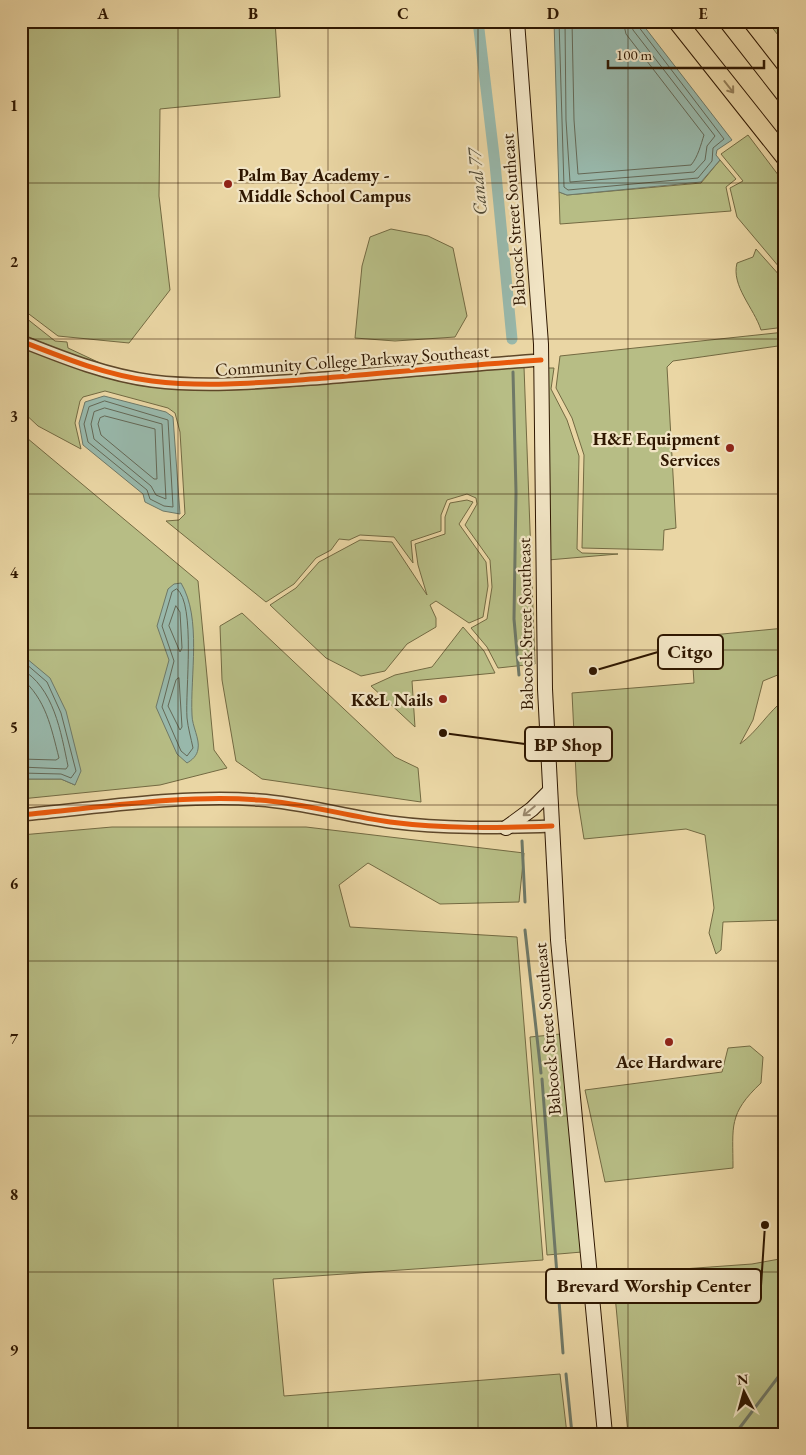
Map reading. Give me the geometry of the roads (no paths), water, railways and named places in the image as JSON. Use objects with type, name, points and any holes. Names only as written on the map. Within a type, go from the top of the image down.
[{"type":"highway","points":[[677,21],[785,157]]},
{"type":"highway","points":[[728,21],[785,94]]},
{"type":"main road","name":"Babcock Street Southeast","points":[[517,21],[541,360],[543,639],[558,940],[605,1434]]},
{"type":"main road","points":[[506,828],[532,809],[550,791]]},
{"type":"street","name":"Community College Parkway Southeast","points":[[21,341],[73,361],[115,374],[152,381],[216,384],[280,381],[541,360]]},
{"type":"street","points":[[21,815],[210,799],[259,800],[326,809],[388,822],[437,827],[506,828],[552,826]]},
{"type":"water","points":[[554,21],[640,21],[732,140],[717,150],[716,155],[720,160],[701,182],[567,195],[559,192]]},
{"type":"water","points":[[104,396],[166,412],[173,417],[180,514],[163,511],[145,502],[143,494],[83,445],[79,423],[85,402]]},
{"type":"water","points":[[181,583],[187,597],[193,630],[192,715],[198,745],[195,756],[187,763],[177,754],[156,707],[169,660],[157,626],[168,589],[174,584]]},
{"type":"water","points":[[21,658],[26,658],[50,678],[66,711],[81,771],[75,785],[61,779],[24,779],[21,759]]},
{"type":"waterway","name":"Canal 77","points":[[478,21],[495,164],[512,339]]},
{"type":"waterway","points":[[513,372],[516,492],[514,619],[519,675]]},
{"type":"waterway","points":[[522,841],[525,902]]},
{"type":"waterway","points":[[525,930],[541,1073]]},
{"type":"waterway","points":[[542,1079],[563,1353]]},
{"type":"waterway","points":[[735,1434],[785,1368]]},
{"type":"waterway","points":[[566,1374],[572,1434]]},
{"type":"place","name":"Palm Bay Academy - Middle School Campus","points":[[228,184]]},
{"type":"place","name":"H&E Equipment Services","points":[[730,448]]},
{"type":"place","name":"Citgo","points":[[593,671]]},
{"type":"place","name":"K&L Nails","points":[[443,699]]},
{"type":"place","name":"BP Shop","points":[[443,733]]},
{"type":"place","name":"Ace Hardware","points":[[669,1042]]},
{"type":"place","name":"Brevard Worship Center","points":[[765,1225]]}]
